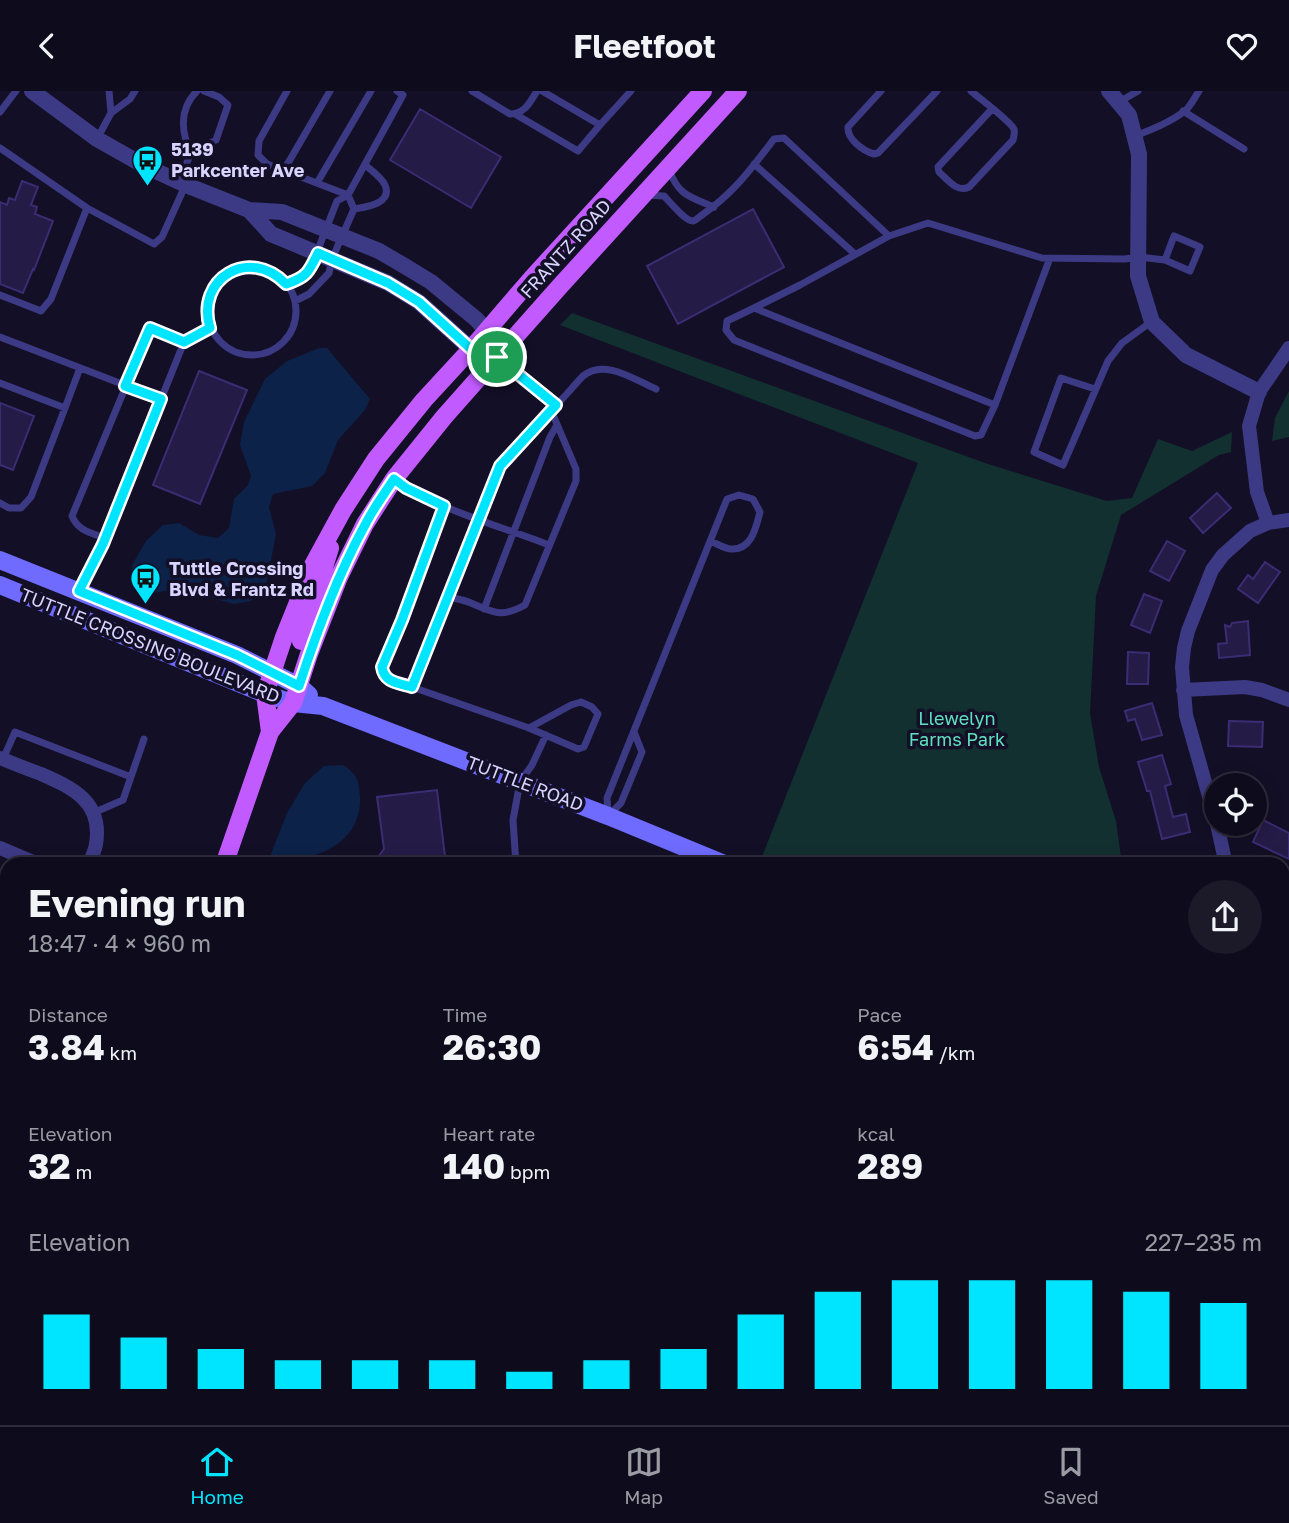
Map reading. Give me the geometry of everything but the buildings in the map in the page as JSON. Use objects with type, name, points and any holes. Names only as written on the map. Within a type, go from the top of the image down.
[{"type":"main road","name":"FRANTZ ROAD","points":[[270,731],[265,694],[284,637],[313,565],[376,459],[424,400],[532,278],[703,91]]},
{"type":"main road","name":"FRANTZ ROAD","points":[[295,684],[339,576],[365,524],[394,479],[497,357],[738,91]]},
{"type":"main road","points":[[293,703],[301,643],[337,521]]},
{"type":"main road","name":"TUTTLE CROSSING BOULEVARD","points":[[0,559],[237,655],[295,684],[323,706]]},
{"type":"main road","name":"TUTTLE CROSSING BOULEVARD","points":[[0,585],[265,694],[293,703],[323,706]]},
{"type":"main road","name":"FRANTZ ROAD","points":[[227,857],[270,731],[293,703]]},
{"type":"main road","name":"TUTTLE ROAD","points":[[323,706],[608,816],[703,857]]},
{"type":"street","points":[[32,91],[97,139],[182,183],[249,210],[282,212],[379,251],[432,282],[476,319],[487,331],[497,357]]},
{"type":"street","points":[[1114,97],[1129,115],[1139,154],[1138,276],[1152,322],[1186,355],[1259,392]]},
{"type":"street","points":[[249,210],[271,234],[388,283],[419,302],[471,349],[497,357]]},
{"type":"street","points":[[1268,523],[1257,492],[1250,426],[1259,392],[1289,348]]},
{"type":"street","points":[[1204,778],[1186,715],[1183,690],[1183,657],[1188,631],[1212,570],[1223,555],[1250,531],[1268,523],[1289,520]]},
{"type":"street","points":[[1183,690],[1245,687],[1289,700]]},
{"type":"street","points":[[2,759],[67,785],[82,795],[97,826],[96,845],[92,857]]},
{"type":"street","points":[[1220,836],[1224,857]]},
{"type":"street","points":[[0,849],[20,857]]},
{"type":"lane","points":[[0,112],[16,91]]},
{"type":"lane","points":[[109,91],[111,113]]},
{"type":"lane","points":[[97,139],[111,113],[130,99],[135,91]]},
{"type":"lane","points":[[0,148],[87,208],[153,244],[162,237],[191,153],[184,138],[182,121],[191,97],[197,91]]},
{"type":"lane","points":[[191,153],[216,140],[228,105],[219,97],[204,91]]},
{"type":"lane","points":[[286,284],[303,278],[325,256],[342,236],[354,209],[348,195],[267,164],[258,155],[259,141],[287,91]]},
{"type":"lane","points":[[284,170],[330,91]]},
{"type":"lane","points":[[317,183],[371,91]]},
{"type":"lane","points":[[295,301],[309,294],[329,273],[325,256],[326,230],[337,201],[348,195],[403,95],[397,91]]},
{"type":"lane","points":[[472,91],[578,151],[631,91]]},
{"type":"lane","points":[[515,114],[527,106],[537,91]]},
{"type":"lane","points":[[542,91],[600,125]]},
{"type":"lane","points":[[881,91],[847,131],[868,153],[874,154],[878,153],[937,91]]},
{"type":"lane","points":[[971,91],[1013,126],[1015,133],[1013,140],[969,187],[959,190],[939,173],[938,167],[992,109]]},
{"type":"lane","points":[[1114,97],[1138,91]]},
{"type":"lane","points":[[1135,137],[1161,126],[1188,108],[1199,91]]},
{"type":"lane","points":[[1183,111],[1244,149]]},
{"type":"lane","points":[[643,195],[664,196],[690,221],[695,221],[735,188],[774,139],[784,138],[889,236]]},
{"type":"lane","points":[[754,164],[855,254]]},
{"type":"lane","points":[[354,209],[370,207],[383,200],[386,192],[384,183],[365,165]]},
{"type":"lane","points":[[669,167],[674,184],[684,193],[714,207]]},
{"type":"lane","points":[[0,295],[41,311],[51,299],[87,208]]},
{"type":"lane","points":[[1049,258],[995,405],[981,435],[975,436],[734,340],[726,330],[727,321],[889,236],[928,223],[1042,258],[1139,257],[1165,260],[1190,271],[1200,247],[1174,236],[1165,260]]},
{"type":"lane","points":[[249,267],[266,269],[281,278],[295,301],[296,315],[291,331],[281,345],[267,353],[250,356],[233,352],[220,342],[210,328],[207,311],[210,295],[219,281],[233,271],[249,267]]},
{"type":"lane","points":[[754,308],[995,405]]},
{"type":"lane","points":[[1096,389],[1061,378],[1034,451],[1063,465],[1096,389],[1108,361],[1122,343],[1152,322]]},
{"type":"lane","points":[[105,538],[82,530],[72,516],[150,328],[184,342]]},
{"type":"lane","points":[[79,591],[105,538],[184,342],[210,328]]},
{"type":"lane","points":[[0,337],[161,399]]},
{"type":"lane","points":[[449,597],[505,613],[525,605],[576,481],[576,469],[557,425],[553,407],[497,357]]},
{"type":"lane","points":[[0,503],[9,509],[21,508],[31,497],[80,368]]},
{"type":"lane","points":[[412,687],[500,466],[553,407],[592,370],[601,368],[615,371],[656,389]]},
{"type":"lane","points":[[0,383],[65,408]]},
{"type":"lane","points":[[484,609],[557,425]]},
{"type":"lane","points":[[394,479],[406,488],[444,506],[549,545]]},
{"type":"lane","points":[[608,816],[607,798],[634,732],[710,541],[727,499],[740,495],[753,499],[760,512],[754,534],[743,546],[731,549],[710,541]]},
{"type":"lane","points":[[444,506],[382,667],[384,675],[389,681],[529,728],[578,749],[584,747],[598,715],[592,707],[582,702],[570,705],[529,728]]},
{"type":"lane","points":[[2,759],[15,732],[131,777]]},
{"type":"lane","points":[[608,816],[621,803],[642,752],[634,732]]},
{"type":"lane","points":[[515,857],[513,820],[520,782],[532,765],[546,735]]},
{"type":"lane","points":[[93,813],[123,800],[144,740]]},
{"type":"green space","name":"Llewelyn Farms Park","points":[[572,313],[985,463],[1107,501],[1132,498],[1158,439],[1192,451],[1232,432],[1231,452],[1219,455],[1121,515],[1096,596],[1090,713],[1099,767],[1116,821],[1121,857],[762,857],[918,463],[560,325]]},
{"type":"green space","points":[[1289,391],[1289,437],[1272,441],[1275,418]]},
{"type":"water","points":[[319,348],[327,348],[370,399],[365,410],[338,440],[325,473],[312,486],[273,494],[269,507],[276,534],[266,587],[251,601],[234,604],[178,589],[153,593],[133,583],[132,565],[146,541],[163,525],[179,523],[199,535],[218,538],[229,528],[234,499],[248,485],[251,476],[240,445],[244,422],[265,379],[287,361]]},
{"type":"water","points":[[343,765],[358,782],[360,806],[351,831],[332,848],[309,857],[270,857],[287,813],[305,783],[324,766]]},
{"type":"place","name":"5139 Parkcenter Ave","points":[[148,187]]},
{"type":"place","name":"Tuttle Crossing Blvd & Frantz Rd","points":[[146,606]]},
{"type":"route","points":[[318,253],[388,283],[419,302],[471,349],[497,357],[556,405],[500,466],[412,687],[389,681],[381,669],[444,506],[406,488],[394,479],[365,524],[339,576],[299,686],[237,655],[79,591],[103,544],[161,399],[125,386],[150,328],[184,342],[210,328],[207,311],[210,295],[225,275],[241,268],[257,267],[273,273],[286,284],[303,278],[318,253]]}]
